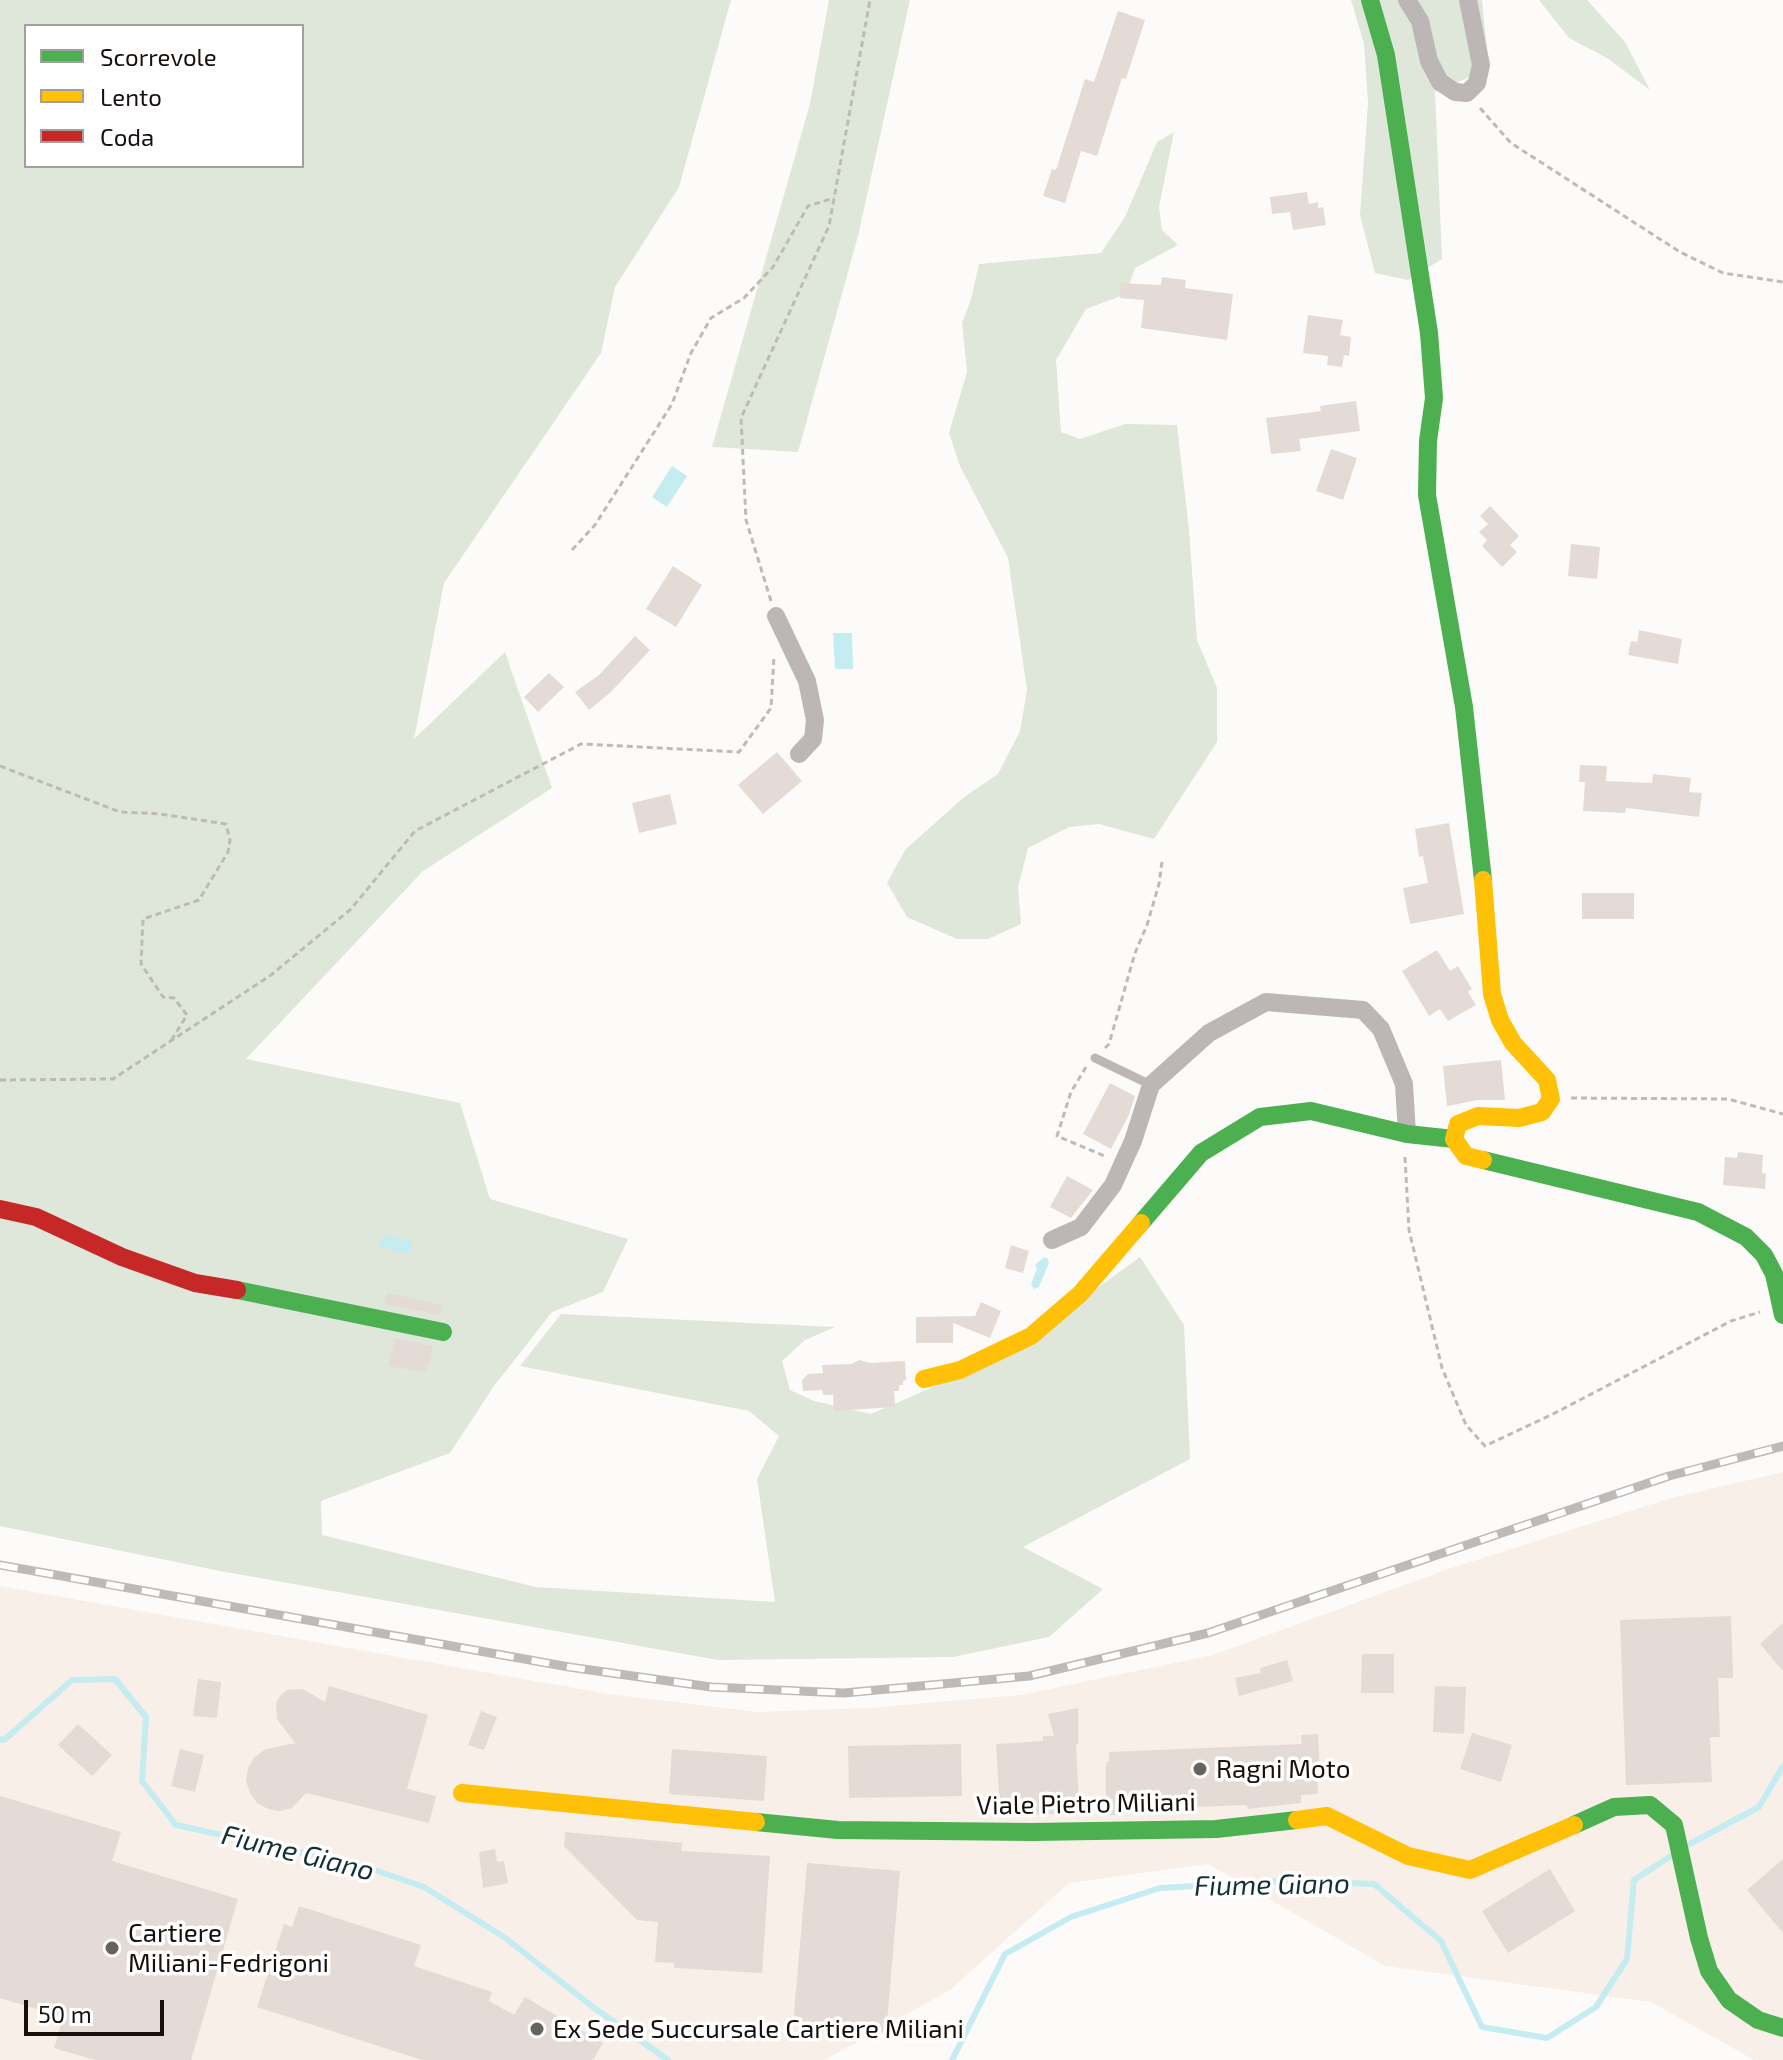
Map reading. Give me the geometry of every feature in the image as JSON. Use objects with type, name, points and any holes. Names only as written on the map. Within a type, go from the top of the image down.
[{"type":"street","points":[[1370,0],[1386,55],[1429,333],[1434,398],[1428,441],[1427,495],[1464,707],[1486,907],[1492,994],[1500,1020],[1513,1043],[1547,1080],[1551,1099],[1542,1112],[1519,1118],[1478,1116],[1458,1124],[1454,1139]]},
{"type":"street","points":[[1407,0],[1420,21],[1429,61],[1440,82],[1455,92],[1467,93],[1477,83],[1481,65],[1468,0]]},
{"type":"street","points":[[776,616],[807,681],[815,720],[813,739],[799,754]]},
{"type":"street","points":[[1052,1240],[1081,1227],[1113,1185],[1133,1141],[1151,1085],[1209,1033],[1266,1002],[1363,1010],[1381,1029],[1404,1084],[1407,1134]]},
{"type":"street","points":[[924,1379],[960,1370],[1031,1336],[1080,1294],[1201,1153],[1260,1117],[1311,1111],[1407,1134],[1454,1139],[1466,1156],[1698,1212],[1746,1237],[1764,1255],[1774,1274],[1781,1311]]},
{"type":"street","points":[[0,1209],[36,1217],[122,1257],[195,1283],[443,1332]]},
{"type":"street","name":"Viale Pietro Miliani","points":[[462,1793],[838,1830],[1033,1832],[1216,1829],[1327,1816],[1408,1856],[1470,1870],[1614,1807],[1650,1805],[1674,1825],[1709,1971],[1729,2000],[1758,2020],[1783,2028]]},
{"type":"lane","points":[[1095,1058],[1151,1085]]},
{"type":"path","points":[[776,616],[746,520],[741,418],[829,226],[870,0]]},
{"type":"path","points":[[1467,93],[1511,143],[1680,252],[1723,273],[1783,282]]},
{"type":"path","points":[[572,550],[595,525],[672,404],[691,353],[711,318],[744,298],[773,267],[808,206],[834,198]]},
{"type":"path","points":[[0,1080],[113,1079],[271,975],[351,909],[415,831],[581,744],[739,752],[771,708],[774,647]]},
{"type":"path","points":[[0,766],[120,812],[160,814],[226,824],[230,840],[228,852],[199,900],[143,919],[141,964],[163,997],[174,998],[187,1015],[171,1041]]},
{"type":"path","points":[[1121,1164],[1057,1136],[1071,1092],[1084,1069],[1109,1044],[1135,953],[1155,898],[1162,862]]},
{"type":"path","points":[[1551,1099],[1728,1099],[1783,1114]]},
{"type":"path","points":[[1407,1134],[1405,1160],[1409,1230],[1442,1368],[1466,1425],[1485,1446],[1646,1367],[1731,1321],[1781,1311]]},
{"type":"shaded area","points":[[0,0],[731,0],[679,187],[615,287],[601,353],[444,583],[414,739],[505,652],[552,788],[423,871],[246,1059],[460,1103],[490,1199],[628,1239],[603,1292],[552,1312],[494,1386],[450,1453],[321,1501],[322,1535],[536,1587],[775,1602],[757,1479],[779,1436],[749,1411],[520,1366],[561,1314],[835,1327],[805,1340],[782,1361],[790,1390],[814,1401],[871,1414],[1002,1357],[1140,1257],[1184,1325],[1190,1459],[1023,1547],[1103,1589],[1049,1637],[953,1657],[718,1660],[215,1570],[0,1526]]},
{"type":"shaded area","points":[[829,0],[910,0],[858,236],[798,452],[712,447],[810,104]]},
{"type":"shaded area","points":[[1351,0],[1482,0],[1489,69],[1435,92],[1442,259],[1408,280],[1375,273],[1360,215],[1368,103],[1364,44]]},
{"type":"shaded area","points":[[1539,0],[1587,0],[1625,42],[1650,90],[1607,58],[1569,38]]},
{"type":"shaded area","points":[[1174,132],[1159,207],[1162,230],[1178,245],[1135,268],[1126,294],[1086,309],[1056,360],[1061,432],[1080,439],[1125,424],[1177,425],[1197,640],[1217,688],[1217,742],[1154,839],[1099,824],[1069,827],[1028,848],[1018,887],[1021,924],[988,939],[957,939],[907,917],[887,883],[905,850],[963,798],[998,774],[1020,731],[1027,690],[1008,558],[960,466],[949,433],[967,372],[962,323],[979,264],[1101,253],[1125,217],[1157,142]]},
{"type":"shaded area","points":[[1783,1472],[1783,2060],[1754,2060],[1651,2002],[1385,1966],[1208,1864],[1069,1883],[950,1990],[825,2060],[0,2060],[0,1586],[608,1694],[758,1712],[869,1708],[1020,1695],[1213,1655],[1448,1569],[1671,1498]]},
{"type":"water","points":[[672,466],[687,476],[667,507],[652,497]]},
{"type":"water","points":[[833,633],[852,633],[853,669],[835,669]]},
{"type":"water","points":[[383,1235],[412,1241],[409,1254],[380,1247]]},
{"type":"water","points":[[1047,1258],[1049,1263],[1039,1287],[1034,1289],[1031,1284],[1037,1269],[1035,1265]]},
{"type":"building","points":[[1118,11],[1145,20],[1097,156],[1081,151],[1065,203],[1043,196],[1052,169],[1056,170],[1085,79],[1094,82]]},
{"type":"building","points":[[1307,192],[1309,204],[1318,202],[1318,208],[1323,207],[1326,225],[1293,230],[1290,212],[1272,214],[1270,197]]},
{"type":"building","points":[[1162,277],[1186,280],[1185,288],[1233,294],[1227,340],[1141,328],[1144,300],[1120,298],[1120,283],[1161,285]]},
{"type":"building","points":[[1308,315],[1343,320],[1340,335],[1351,337],[1349,356],[1344,355],[1342,367],[1327,365],[1328,356],[1303,353]]},
{"type":"building","points":[[1356,401],[1360,431],[1299,439],[1301,451],[1271,454],[1266,418],[1321,411],[1320,406]]},
{"type":"building","points":[[1331,449],[1357,458],[1343,500],[1316,491]]},
{"type":"building","points":[[1490,506],[1519,536],[1510,545],[1517,552],[1502,567],[1482,546],[1487,540],[1479,532],[1488,524],[1480,516]]},
{"type":"building","points":[[1571,544],[1600,547],[1597,579],[1568,576]]},
{"type":"building","points":[[673,566],[702,585],[676,627],[646,609]]},
{"type":"building","points":[[1639,630],[1682,639],[1678,664],[1628,655],[1631,641],[1637,642]]},
{"type":"building","points":[[635,636],[650,650],[611,692],[589,710],[575,692],[599,675]]},
{"type":"building","points":[[549,673],[564,687],[538,712],[524,697]]},
{"type":"building","points":[[777,752],[802,781],[763,814],[738,785]]},
{"type":"building","points":[[1580,765],[1607,766],[1606,781],[1652,783],[1653,774],[1691,778],[1689,792],[1702,793],[1699,817],[1626,808],[1625,813],[1583,811],[1585,782],[1579,782]]},
{"type":"building","points":[[670,794],[677,824],[639,833],[632,803]]},
{"type":"building","points":[[1449,823],[1464,914],[1410,924],[1403,888],[1428,883],[1423,856],[1419,857],[1415,829]]},
{"type":"building","points":[[1582,893],[1634,893],[1634,919],[1582,919]]},
{"type":"building","points":[[1437,950],[1450,971],[1458,966],[1472,989],[1468,992],[1476,1005],[1448,1021],[1440,1009],[1429,1016],[1402,971]]},
{"type":"building","points":[[1501,1060],[1505,1100],[1478,1100],[1447,1106],[1443,1066]]},
{"type":"building","points":[[1110,1083],[1135,1096],[1111,1149],[1083,1134]]},
{"type":"building","points":[[1738,1152],[1763,1155],[1765,1189],[1723,1185],[1725,1157],[1737,1158]]},
{"type":"building","points":[[1067,1176],[1093,1190],[1071,1218],[1050,1207]]},
{"type":"building","points":[[1011,1245],[1029,1251],[1023,1273],[1005,1268]]},
{"type":"building","points":[[387,1293],[442,1305],[440,1315],[384,1304]]},
{"type":"building","points":[[981,1302],[1001,1311],[990,1338],[953,1323],[953,1343],[916,1343],[916,1317],[975,1316]]},
{"type":"building","points":[[395,1338],[433,1346],[425,1372],[388,1366]]},
{"type":"building","points":[[859,1360],[870,1363],[905,1361],[906,1380],[899,1385],[899,1391],[894,1391],[895,1407],[834,1411],[833,1395],[823,1395],[822,1390],[803,1391],[802,1380],[808,1374],[823,1373],[822,1365],[851,1364]]},
{"type":"building","points":[[1731,1616],[1733,1678],[1718,1678],[1720,1737],[1710,1737],[1712,1782],[1626,1785],[1620,1620]]},
{"type":"building","points":[[1783,1623],[1783,1671],[1760,1644]]},
{"type":"building","points":[[1362,1654],[1394,1654],[1394,1693],[1361,1693]]},
{"type":"building","points":[[1287,1660],[1293,1681],[1239,1696],[1235,1678],[1261,1673],[1260,1668]]},
{"type":"building","points":[[198,1679],[221,1682],[217,1718],[193,1716]]},
{"type":"building","points":[[329,1686],[428,1715],[407,1789],[436,1796],[429,1823],[306,1793],[292,1808],[280,1811],[257,1803],[246,1781],[254,1758],[264,1750],[295,1743],[277,1719],[276,1703],[280,1696],[287,1690],[303,1689],[325,1702]]},
{"type":"building","points":[[1435,1686],[1466,1687],[1464,1734],[1433,1732]]},
{"type":"building","points":[[1078,1708],[1079,1807],[1070,1808],[1070,1813],[1014,1816],[1014,1811],[1000,1812],[996,1744],[1043,1741],[1043,1736],[1054,1736],[1048,1714]]},
{"type":"building","points":[[481,1711],[497,1717],[484,1750],[468,1745]]},
{"type":"building","points":[[78,1724],[112,1755],[92,1776],[58,1745]]},
{"type":"building","points":[[1472,1733],[1512,1745],[1501,1782],[1460,1769]]},
{"type":"building","points":[[1318,1734],[1318,1794],[1301,1795],[1301,1803],[1248,1809],[1247,1805],[1122,1810],[1122,1815],[1106,1815],[1106,1762],[1109,1762],[1109,1752],[1302,1744],[1301,1735]]},
{"type":"building","points":[[961,1744],[962,1796],[849,1798],[848,1746]]},
{"type":"building","points":[[180,1749],[204,1755],[195,1792],[171,1786]]},
{"type":"building","points":[[672,1749],[767,1756],[764,1801],[669,1794]]},
{"type":"building","name":"Cartiere Miliani-Fedrigoni","points":[[0,1796],[121,1832],[112,1861],[238,1899],[191,2060],[95,2060],[54,2048],[63,2017],[0,1998]]},
{"type":"building","points":[[565,1832],[682,1843],[681,1851],[770,1856],[762,1973],[674,1968],[674,1963],[655,1962],[658,1922],[637,1920],[564,1846]]},
{"type":"building","points":[[495,1849],[497,1862],[504,1861],[508,1883],[483,1888],[479,1852]]},
{"type":"building","points":[[1783,1859],[1783,1933],[1747,1890]]},
{"type":"building","points":[[807,1863],[900,1871],[886,2033],[793,2025]]},
{"type":"building","points":[[1550,1869],[1575,1911],[1508,1953],[1482,1911]]},
{"type":"building","points":[[299,1906],[421,1945],[414,1966],[492,1992],[489,2001],[514,2015],[525,1997],[603,2043],[593,2060],[422,2060],[257,2007],[284,1924],[292,1927]]},
{"type":"waterway","name":"Fiume Giano","points":[[0,1739],[4,1740],[72,1680],[115,1679],[146,1717],[142,1781],[176,1825],[360,1865],[424,1887],[504,1937],[593,2007],[668,2060]]},
{"type":"waterway","name":"Fiume Giano","points":[[1686,1846],[1759,1807],[1783,1766]]},
{"type":"waterway","name":"Fiume Giano","points":[[952,2060],[1005,1954],[1071,1917],[1160,1888],[1284,1881],[1374,1884],[1441,1941],[1482,2027],[1547,2038],[1596,2007],[1627,1959],[1634,1880],[1674,1854]]},
{"type":"railway","points":[[0,1565],[569,1667],[711,1687],[844,1693],[1029,1676],[1208,1633],[1669,1476],[1783,1446]]},
{"type":"traffic: fast","points":[[1370,0],[1386,55],[1429,333],[1434,398],[1428,441],[1427,495],[1464,707],[1483,880]]},
{"type":"traffic: fast","points":[[1141,1223],[1201,1153],[1260,1117],[1311,1111],[1407,1134],[1454,1139]]},
{"type":"traffic: fast","points":[[1483,1160],[1698,1212],[1746,1237],[1764,1255],[1774,1274],[1783,1315]]},
{"type":"traffic: fast","points":[[237,1290],[443,1332]]},
{"type":"traffic: fast","points":[[1574,1825],[1614,1807],[1650,1805],[1674,1825],[1709,1971],[1729,2000],[1758,2020],[1783,2028]]},
{"type":"traffic: fast","points":[[756,1822],[838,1830],[1033,1832],[1216,1829],[1297,1820]]},
{"type":"traffic: slow","points":[[1483,880],[1492,994],[1500,1020],[1513,1043],[1547,1080],[1551,1099],[1542,1112],[1519,1118],[1478,1116],[1458,1124],[1454,1139],[1466,1156],[1483,1160]]},
{"type":"traffic: slow","points":[[924,1379],[960,1370],[1031,1336],[1080,1294],[1141,1223]]},
{"type":"traffic: slow","points":[[462,1793],[756,1822]]},
{"type":"traffic: slow","points":[[1297,1820],[1327,1816],[1408,1856],[1470,1870],[1574,1825]]},
{"type":"traffic: jam","points":[[0,1209],[36,1217],[122,1257],[195,1283],[237,1290]]},
{"type":"place","name":"Ragni Moto","points":[[1200,1769]]},
{"type":"place","name":"Cartiere Miliani-Fedrigoni","points":[[112,1948]]},
{"type":"place","name":"Ex Sede Succursale Cartiere Miliani","points":[[537,2029]]}]
